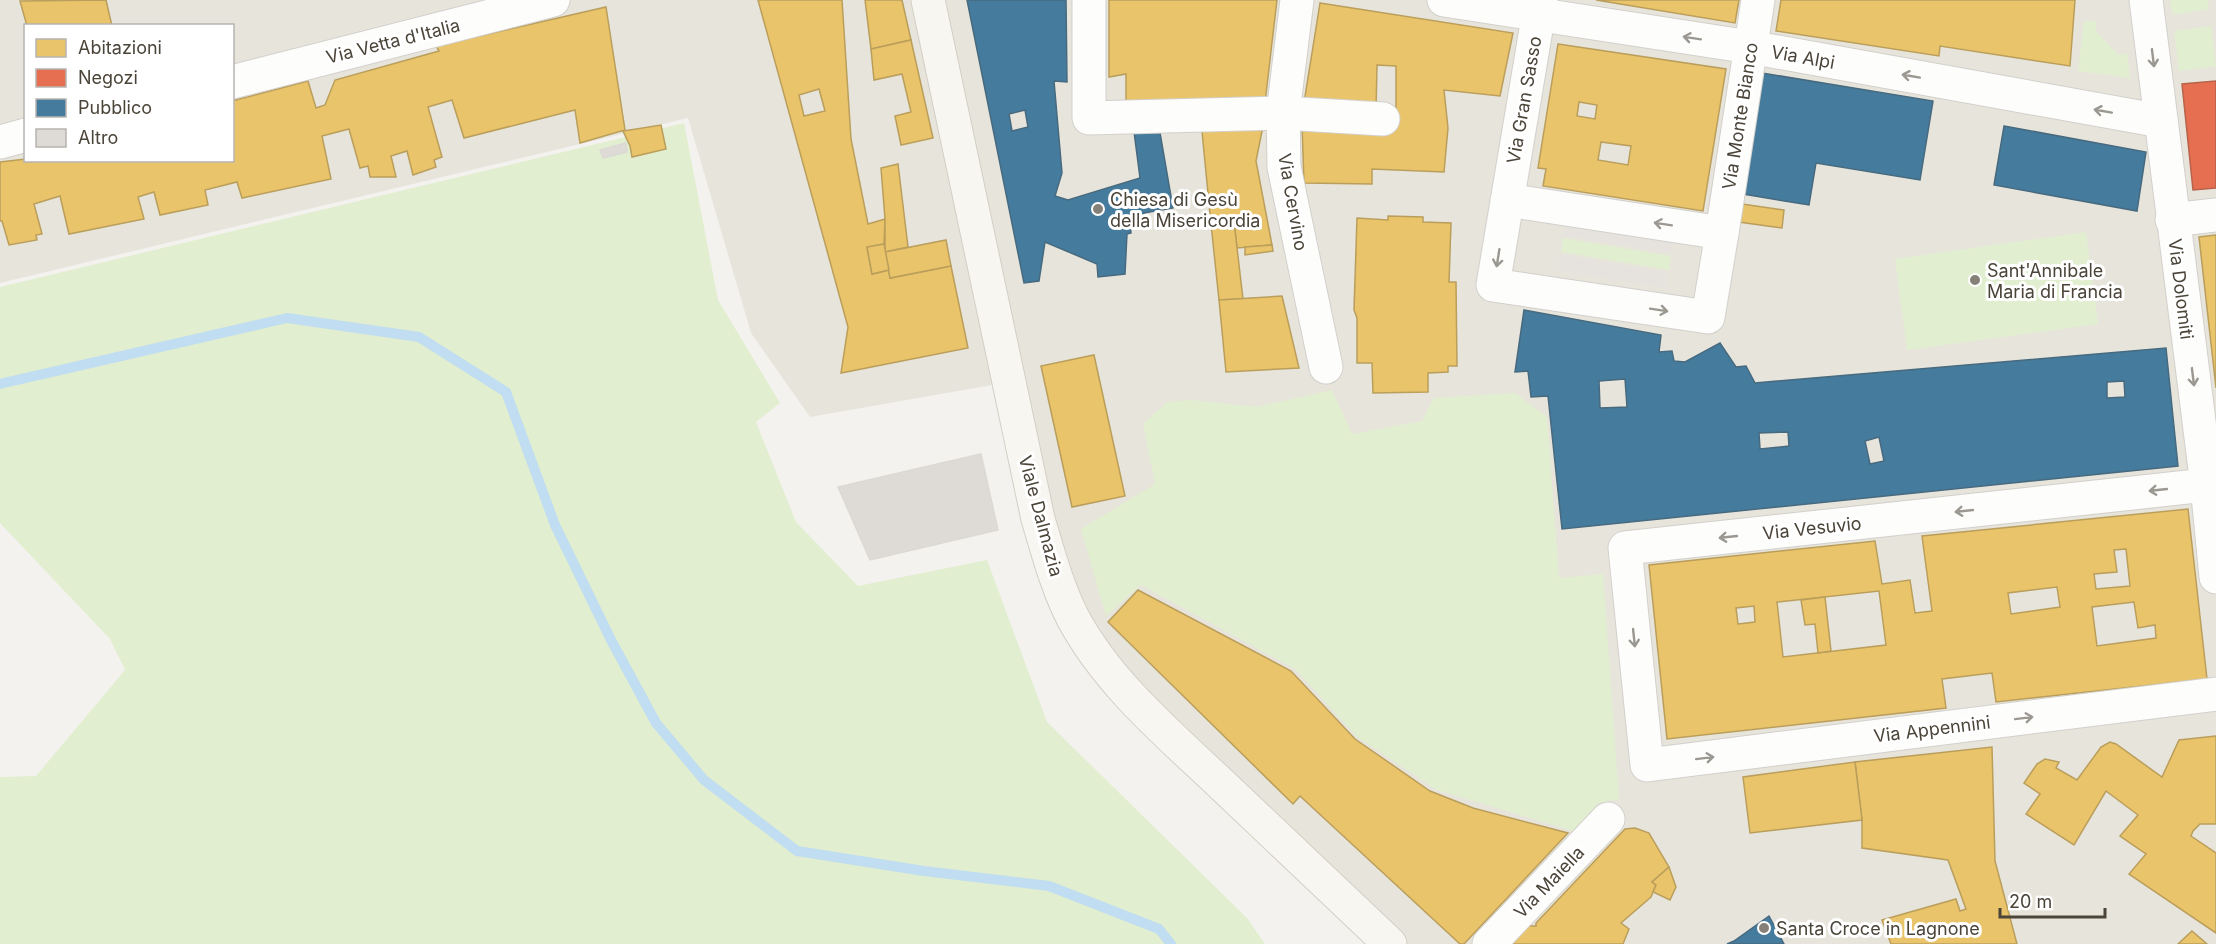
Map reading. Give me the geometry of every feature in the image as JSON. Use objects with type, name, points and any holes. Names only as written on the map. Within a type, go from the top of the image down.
[{"type":"main road","name":"Viale Dalmazia","points":[[928,0],[1038,519],[1050,561],[1072,617],[1114,677],[1168,735],[1390,944]]},
{"type":"street","name":"Via Vetta d'Italia","points":[[234,81],[553,0]]},
{"type":"street","points":[[1089,0],[1089,118],[1282,113],[1383,119]]},
{"type":"street","name":"Via Cervino","points":[[1297,0],[1282,113],[1284,167],[1326,367]]},
{"type":"street","name":"Via Alpi","points":[[1444,0],[1540,7],[2161,121]]},
{"type":"street","name":"Via Monte Bianco","points":[[1722,233],[1758,0]]},
{"type":"street","name":"Via Dolomiti","points":[[2146,0],[2172,220],[2211,484],[2216,577]]},
{"type":"street","name":"Via Gran Sasso","points":[[1540,7],[1493,285],[1708,317],[1722,233]]},
{"type":"street","points":[[0,142],[24,136]]},
{"type":"street","points":[[1507,200],[1722,233]]},
{"type":"street","points":[[2172,220],[2216,215]]},
{"type":"street","name":"Via Vesuvio","points":[[1647,765],[1625,548],[2211,484]]},
{"type":"street","name":"Via Appennini","points":[[1647,765],[2216,693]]},
{"type":"street","name":"Via Maiella","points":[[1489,944],[1608,819]]},
{"type":"shaded area","points":[[0,0],[2216,0],[2216,944],[1389,944],[1053,617],[1015,381],[810,417],[751,333],[688,118],[0,283]]},
{"type":"shaded area","points":[[1567,219],[1673,237],[1671,252],[1564,235]]},
{"type":"shaded area","points":[[1560,255],[1667,273],[1665,288],[1558,270]]},
{"type":"green space","points":[[2170,0],[2208,0],[2209,9],[2173,15]]},
{"type":"green space","points":[[2084,21],[2097,21],[2096,31],[2118,55],[2127,53],[2130,78],[2078,71]]},
{"type":"green space","points":[[2211,26],[2216,66],[2179,71],[2174,31]]},
{"type":"green space","points":[[684,123],[718,300],[780,403],[756,422],[796,522],[858,586],[987,560],[1047,722],[1247,918],[1265,944],[0,944],[0,777],[36,776],[125,670],[110,639],[0,523],[0,287]]},
{"type":"green space","points":[[2086,232],[2098,324],[1907,350],[1895,259]]},
{"type":"green space","points":[[1563,238],[1671,256],[1669,270],[1561,252]]},
{"type":"green space","points":[[1332,390],[1352,434],[1422,421],[1434,398],[1515,393],[1547,417],[1559,578],[1603,574],[1619,799],[1598,803],[1573,831],[1437,790],[1357,737],[1295,669],[1141,585],[1106,616],[1081,529],[1155,484],[1143,424],[1167,402],[1192,400],[1257,407]]},
{"type":"building: Abitazioni","points":[[106,0],[112,24],[26,24],[20,1]]},
{"type":"building: Abitazioni","points":[[758,0],[842,0],[851,139],[868,224],[885,219],[884,244],[867,247],[872,274],[889,270],[890,278],[951,266],[968,348],[841,373],[848,327]],"holes":[[[819,89],[825,111],[804,116],[799,95]]]},
{"type":"building: Abitazioni","points":[[865,0],[902,0],[911,40],[871,49]]},
{"type":"building: Abitazioni","points":[[1109,0],[1277,0],[1264,111],[1126,114],[1126,74],[1109,77]]},
{"type":"building: Abitazioni","points":[[1596,0],[1739,0],[1735,23]]},
{"type":"building: Abitazioni","points":[[1781,0],[2075,0],[2070,66],[1940,46],[1939,56],[1776,31]]},
{"type":"building: Abitazioni","points":[[1320,3],[1513,33],[1500,96],[1444,90],[1448,128],[1444,172],[1372,169],[1372,184],[1304,183],[1302,124],[1396,126],[1396,66],[1377,65],[1376,111],[1303,109]]},
{"type":"building: Abitazioni","points":[[606,7],[625,130],[580,143],[575,110],[464,138],[452,100],[428,107],[442,157],[434,160],[436,167],[413,175],[407,151],[391,156],[396,177],[370,177],[368,166],[360,168],[349,129],[322,136],[331,179],[242,198],[237,182],[205,190],[208,205],[160,215],[154,192],[138,197],[144,219],[69,234],[60,196],[34,204],[42,234],[36,235],[37,240],[9,245],[2,221],[0,221],[0,162],[24,159],[24,162],[234,162],[234,100],[308,81],[316,108],[325,105],[335,80],[439,51],[436,46]]},
{"type":"building: Abitazioni","points":[[911,40],[933,138],[901,145],[895,116],[911,112],[902,74],[874,80],[871,49]]},
{"type":"building: Abitazioni","points":[[1558,44],[1726,69],[1703,211],[1543,186],[1546,169],[1538,168]],"holes":[[[1579,102],[1597,105],[1595,119],[1577,116]],[[1601,142],[1631,146],[1628,165],[1598,160]]]},
{"type":"building: Abitazioni","points":[[1201,121],[1264,121],[1256,161],[1272,245],[1237,248],[1234,222],[1211,224]]},
{"type":"building: Abitazioni","points":[[661,125],[666,149],[632,157],[623,131]]},
{"type":"building: Abitazioni","points":[[898,164],[908,247],[885,252],[881,168]]},
{"type":"building: Abitazioni","points":[[1742,204],[1784,210],[1782,228],[1739,222]]},
{"type":"building: Abitazioni","points":[[1388,216],[1423,217],[1423,222],[1451,223],[1449,282],[1456,282],[1457,366],[1448,366],[1448,372],[1428,373],[1428,392],[1373,393],[1372,363],[1357,363],[1357,318],[1354,310],[1357,218],[1388,220]]},
{"type":"building: Abitazioni","points":[[1234,222],[1243,299],[1219,300],[1211,224]]},
{"type":"building: Abitazioni","points":[[2216,235],[2216,388],[2199,237]]},
{"type":"building: Abitazioni","points":[[946,240],[951,266],[890,278],[885,252]]},
{"type":"building: Abitazioni","points":[[884,244],[889,270],[872,274],[867,247]]},
{"type":"building: Abitazioni","points":[[1272,245],[1273,251],[1245,255],[1245,247]]},
{"type":"building: Abitazioni","points":[[1282,296],[1299,368],[1226,372],[1219,300]]},
{"type":"building: Abitazioni","points":[[1094,355],[1125,496],[1072,507],[1041,366]]},
{"type":"building: Abitazioni","points":[[2188,509],[2207,679],[1996,702],[1992,673],[1942,679],[1946,708],[1667,739],[1649,565],[1875,541],[1882,584],[1910,580],[1915,613],[1932,611],[1922,536]],"holes":[[[2126,549],[2130,586],[2096,589],[2094,574],[2117,572],[2114,550]],[[2057,587],[2060,607],[2011,614],[2008,593]],[[1879,591],[1886,645],[1783,657],[1777,602]],[[2134,602],[2138,628],[2155,625],[2156,638],[2097,646],[2092,607]],[[1754,606],[1755,622],[1738,624],[1736,608]]]},
{"type":"building: Abitazioni","points":[[1138,590],[1291,671],[1355,739],[1430,791],[1473,808],[1568,833],[1464,944],[1460,944],[1300,796],[1293,804],[1108,622]]},
{"type":"building: Abitazioni","points":[[1825,597],[1831,651],[1818,653],[1815,624],[1805,625],[1801,600]]},
{"type":"building: Abitazioni","points":[[2216,736],[2216,824],[2200,824],[2191,836],[2216,853],[2216,933],[2129,874],[2146,854],[2120,836],[2138,815],[2106,791],[2074,845],[2026,814],[2040,794],[2024,783],[2037,764],[2045,759],[2059,762],[2056,768],[2077,780],[2101,747],[2110,742],[2162,777],[2179,740]]},
{"type":"building: Abitazioni","points":[[1992,747],[1995,861],[2017,944],[1891,944],[1882,920],[1956,899],[1960,911],[1966,909],[1948,860],[1862,848],[1862,820],[1855,762]]},
{"type":"building: Abitazioni","points":[[1855,762],[1862,820],[1750,833],[1743,777]]},
{"type":"building: Abitazioni","points":[[1635,828],[1649,833],[1669,867],[1652,882],[1656,885],[1651,897],[1621,923],[1629,929],[1623,944],[1510,944],[1527,926],[1536,926],[1536,923],[1625,829]]},
{"type":"building: Abitazioni","points":[[1669,867],[1676,887],[1670,900],[1653,892],[1656,885],[1652,882]]},
{"type":"building: Abitazioni","points":[[2192,931],[2207,944],[2178,944]]},
{"type":"building: Negozi","points":[[2216,81],[2216,188],[2193,190],[2182,84]]},
{"type":"building: Pubblico","points":[[967,0],[1066,0],[1067,82],[1054,81],[1062,173],[1055,196],[1068,200],[1140,178],[1133,124],[1158,121],[1173,208],[1144,213],[1144,222],[1130,222],[1131,233],[1127,234],[1125,274],[1098,277],[1097,264],[1045,242],[1039,281],[1024,283]],"holes":[[[1025,110],[1028,127],[1012,131],[1009,114]]]},
{"type":"building: Pubblico","points":[[1762,73],[1933,101],[1920,180],[1816,163],[1809,205],[1742,194]]},
{"type":"building: Pubblico","points":[[2004,126],[2146,152],[2137,211],[1994,185]]},
{"type":"building: Pubblico","points":[[1524,310],[1661,335],[1659,352],[1672,351],[1674,361],[1685,362],[1720,343],[1736,367],[1746,366],[1755,383],[2166,348],[2178,466],[1562,529],[1548,396],[1531,397],[1528,371],[1515,372]],"holes":[[[1625,379],[1627,407],[1600,408],[1599,381]],[[2124,381],[2125,397],[2107,398],[2107,382]],[[1788,432],[1789,446],[1760,449],[1759,433]],[[1879,437],[1884,461],[1870,464],[1865,441]]]},
{"type":"building: Pubblico","name":"Santa Croce in Lagnone","points":[[1769,916],[1784,944],[1727,944],[1734,941]]},
{"type":"building: Altro","points":[[626,143],[627,152],[603,158],[600,150]]},
{"type":"building: Altro","points":[[981,454],[998,530],[870,560],[838,487]]},
{"type":"waterway","points":[[0,384],[287,318],[419,337],[506,392],[555,525],[611,640],[656,723],[704,780],[797,851],[924,871],[1049,886],[1159,929],[1171,944]]},
{"type":"place","name":"Chiesa di Gesù della Misericordia","points":[[1098,209]]},
{"type":"place","name":"Sant'Annibale Maria di Francia","points":[[1975,280]]},
{"type":"place","name":"Santa Croce in Lagnone","points":[[1764,928]]}]
